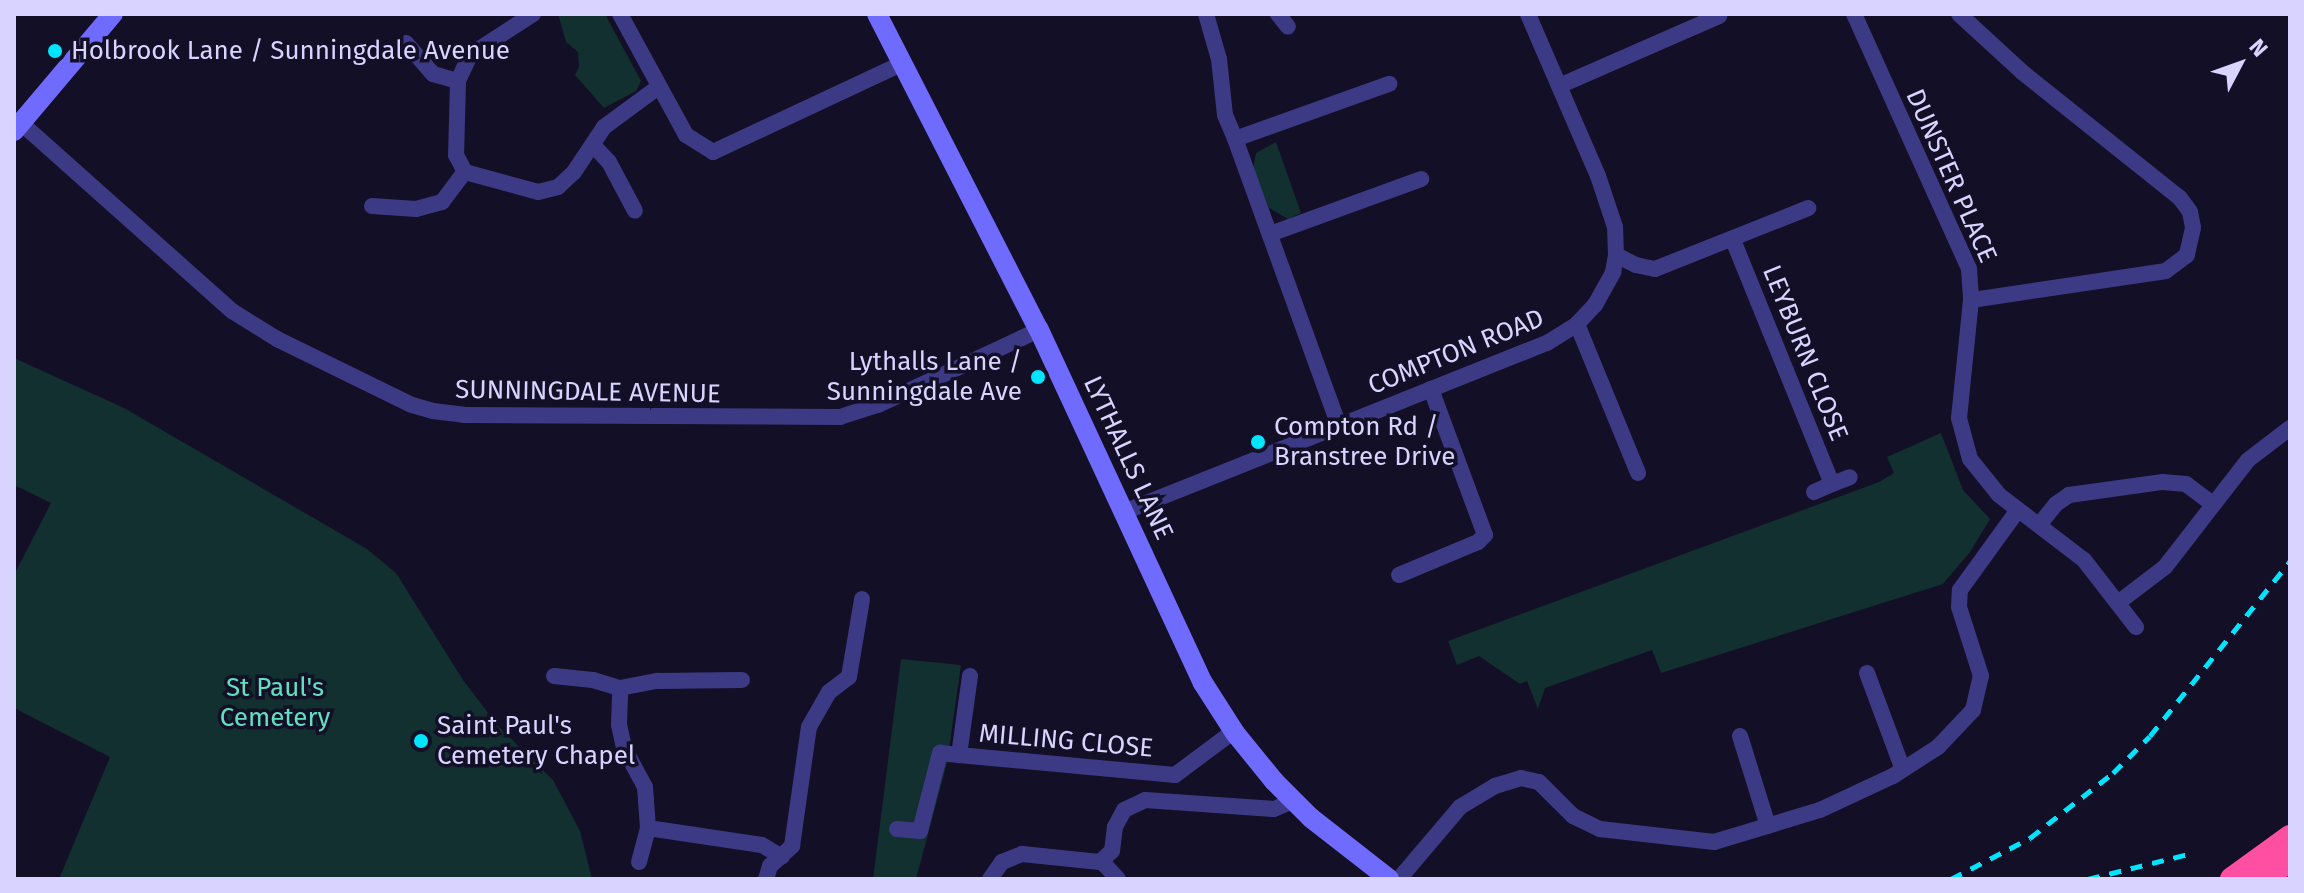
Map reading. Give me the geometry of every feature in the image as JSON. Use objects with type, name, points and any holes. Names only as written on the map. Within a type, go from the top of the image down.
[{"type":"highway","points":[[2232,879],[2290,837]]},
{"type":"highway","points":[[2259,879],[2290,861]]},
{"type":"street","points":[[17,127],[113,14]]},
{"type":"street","points":[[533,14],[470,55],[458,81],[456,155],[465,172],[538,192],[558,187],[597,136],[621,112],[657,88]]},
{"type":"street","points":[[620,14],[657,88],[686,135],[713,152],[903,63]]},
{"type":"street","name":"LYTHALLS LANE","points":[[877,14],[1039,330],[1193,664],[1234,731],[1293,801],[1389,879]]},
{"type":"street","name":"COMPTON ROAD","points":[[1124,512],[1547,343],[1577,324],[1608,285],[1616,255],[1608,202],[1528,14]]},
{"type":"street","name":"DUNSTER PLACE","points":[[1854,14],[1969,269],[1971,300],[1959,418],[1970,459],[1980,476],[2018,510],[2074,551],[2119,602],[2136,627]]},
{"type":"street","points":[[1959,14],[2022,72],[2180,198],[2190,212],[2193,228],[2187,255],[2166,271],[1971,300]]},
{"type":"street","points":[[1211,16],[1225,115],[1339,426]]},
{"type":"street","points":[[1559,86],[1719,16]]},
{"type":"street","points":[[406,43],[433,74],[458,81]]},
{"type":"street","points":[[1235,139],[1389,84]]},
{"type":"street","name":"SUNNINGDALE AVENUE","points":[[17,127],[232,311],[277,339],[412,405],[433,411],[464,415],[811,420],[840,417],[878,405],[1039,330]]},
{"type":"street","points":[[593,145],[609,162],[635,211]]},
{"type":"street","points":[[372,206],[416,209],[442,202],[465,172]]},
{"type":"street","points":[[1270,234],[1421,179]]},
{"type":"street","name":"LEYBURN CLOSE","points":[[1616,255],[1636,265],[1655,269],[1808,208]]},
{"type":"street","name":"LEYBURN CLOSE","points":[[1733,240],[1832,484]]},
{"type":"street","points":[[1577,324],[1638,473]]},
{"type":"street","points":[[1399,575],[1478,542],[1485,535],[1431,389]]},
{"type":"street","points":[[2119,602],[2165,567],[2248,460],[2290,428]]},
{"type":"street","name":"LEYBURN CLOSE","points":[[1814,492],[1850,477]]},
{"type":"street","points":[[2039,525],[2056,504],[2069,495],[2163,482],[2186,484],[2213,504]]},
{"type":"street","points":[[1399,879],[1460,807],[1495,786],[1521,778],[1539,782],[1573,816],[1600,829],[1714,842],[1820,810],[1903,770],[1950,737],[1977,701],[1981,676],[1959,607],[1960,590],[2018,510]]},
{"type":"street","points":[[766,879],[770,866],[792,846],[809,727],[829,692],[849,677],[862,599]]},
{"type":"street","points":[[1867,673],[1903,770]]},
{"type":"street","points":[[554,676],[593,680],[620,688],[657,681],[742,680]]},
{"type":"street","name":"MILLING CLOSE","points":[[970,676],[959,755],[1175,775],[1234,731]]},
{"type":"street","points":[[620,688],[619,725],[624,748],[645,787],[648,828],[639,862]]},
{"type":"street","points":[[1740,736],[1768,826]]},
{"type":"street","points":[[897,829],[920,831],[940,753],[959,755]]},
{"type":"street","points":[[990,879],[1002,862],[1022,854],[1092,863],[1105,859],[1112,851],[1118,818],[1133,803],[1145,800],[1274,809],[1293,801]]},
{"type":"street","points":[[648,828],[762,845],[782,857]]},
{"type":"street","points":[[1105,859],[1105,865],[1118,879]]},
{"type":"green space","points":[[558,14],[605,14],[641,81],[636,91],[604,108],[575,75],[579,67],[578,52],[566,42]]},
{"type":"green space","points":[[1276,142],[1301,213],[1288,219],[1269,208],[1253,168],[1256,153]]},
{"type":"green space","name":"St Paul's Cemetery","points":[[14,358],[124,408],[367,549],[396,573],[463,680],[498,726],[553,780],[580,831],[592,879],[59,879],[110,757],[14,708],[14,575],[51,503],[14,485]]},
{"type":"green space","points":[[1941,433],[1963,490],[1990,519],[1970,552],[1943,584],[1661,673],[1652,650],[1545,688],[1538,709],[1527,681],[1520,684],[1479,656],[1457,665],[1448,641],[1879,482],[1894,473],[1887,457]]},
{"type":"green space","points":[[901,659],[961,665],[947,763],[916,879],[873,879]]},
{"type":"railway","points":[[1951,879],[2030,838],[2113,773],[2150,736],[2290,561]]},
{"type":"railway","points":[[2088,879],[2192,853]]},
{"type":"place","name":"Holbrook Lane / Sunningdale Avenue","points":[[55,51]]},
{"type":"place","name":"Lythalls Lane / Sunningdale Ave","points":[[1038,377]]},
{"type":"place","name":"Compton Rd / Branstree Drive","points":[[1258,442]]},
{"type":"place","name":"Saint Paul's Cemetery Chapel","points":[[421,741]]}]
